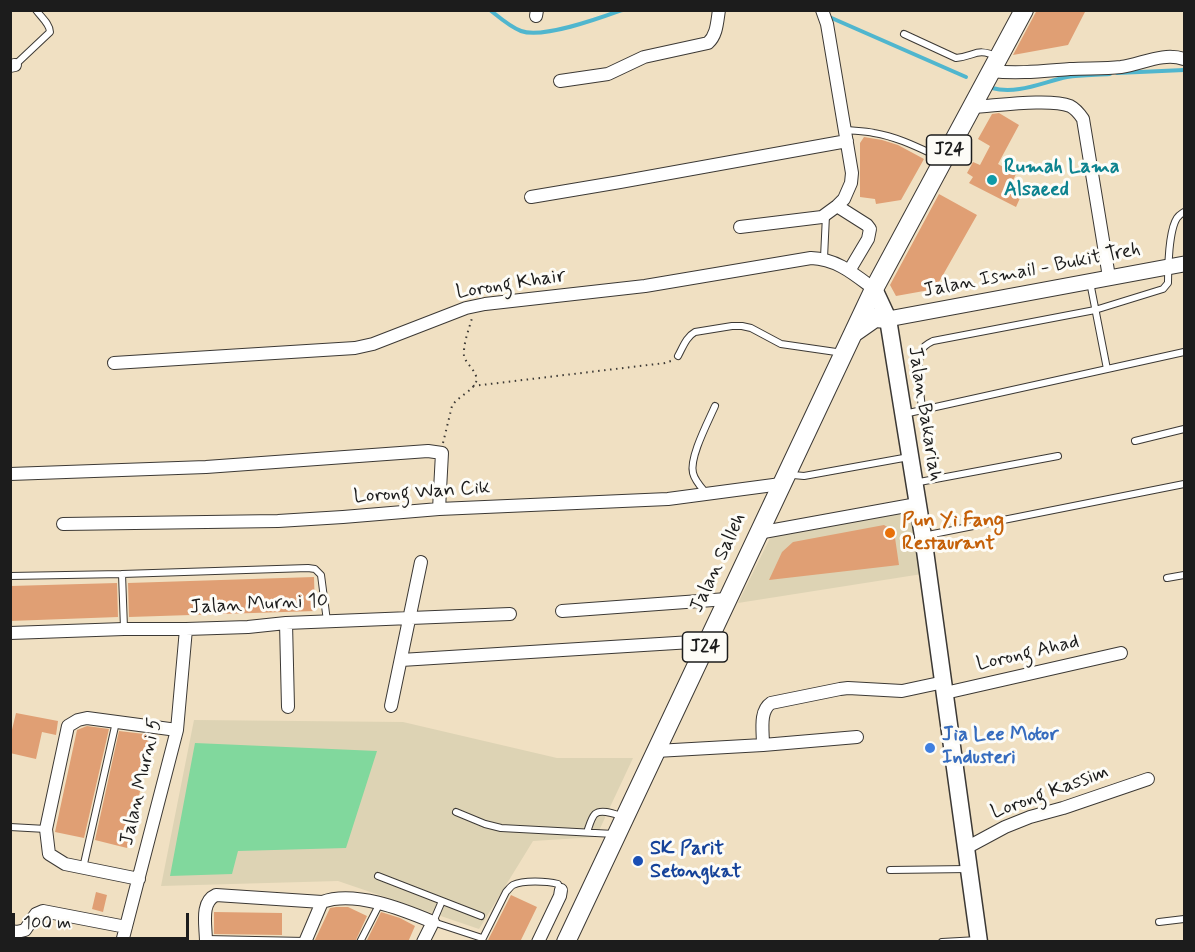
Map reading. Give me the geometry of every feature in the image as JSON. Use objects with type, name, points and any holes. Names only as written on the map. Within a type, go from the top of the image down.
[{"type":"main road","name":"J24","points":[[852,334],[874,288],[1024,10]]},
{"type":"main road","name":"Jalan Bakariah","points":[[874,288],[888,319],[923,536],[979,941]]},
{"type":"main road","points":[[852,334],[875,318],[888,319]]},
{"type":"main road","name":"Jalan Salleh","points":[[566,942],[852,334]]},
{"type":"street","points":[[560,81],[608,74],[644,57],[708,43],[713,39],[719,10]]},
{"type":"street","points":[[740,227],[822,217],[844,199],[852,178],[827,24],[822,10]]},
{"type":"street","points":[[995,64],[1027,73],[1105,69],[1168,56],[1185,59]]},
{"type":"street","points":[[972,107],[1054,102],[1078,111],[1083,119],[1109,278]]},
{"type":"street","points":[[531,197],[631,180],[846,135]]},
{"type":"street","points":[[837,207],[870,229],[868,239],[849,272]]},
{"type":"street","name":"Lorong Khair","points":[[114,363],[355,348],[373,344],[474,306],[645,286],[811,258],[824,258]]},
{"type":"street","points":[[824,258],[837,263],[874,288]]},
{"type":"street","name":"Jalan Ismail - Bukit Treh","points":[[888,319],[1185,264]]},
{"type":"street","points":[[10,474],[200,467],[428,452],[442,453],[439,509]]},
{"type":"street","name":"Lorong Wan Cik","points":[[63,524],[278,520],[439,509],[668,499],[706,494],[784,478]]},
{"type":"street","points":[[758,533],[917,504]]},
{"type":"street","points":[[391,706],[421,562]]},
{"type":"street","points":[[562,611],[727,599]]},
{"type":"street","name":"Jalan Murni 10","points":[[10,633],[248,627],[286,623],[510,614]]},
{"type":"street","points":[[286,623],[288,707]]},
{"type":"street","name":"Jalan Murni 5","points":[[122,942],[177,730],[186,629]]},
{"type":"street","points":[[401,660],[708,641]]},
{"type":"street","name":"Lorong Ahad","points":[[763,745],[764,712],[765,707],[771,703],[848,688],[902,691],[944,688],[1120,653]]},
{"type":"street","points":[[139,879],[65,864],[49,854],[46,830],[68,726],[87,718],[177,730]]},
{"type":"street","points":[[656,751],[857,737]]},
{"type":"street","name":"Lorong Kassim","points":[[966,848],[1005,827],[1030,817],[1148,779]]},
{"type":"street","points":[[538,942],[561,890]]},
{"type":"street","points":[[206,940],[206,906],[211,897],[216,895],[322,902],[333,898],[348,898],[380,903],[433,922],[423,942]]},
{"type":"street","points":[[305,941],[322,902]]},
{"type":"street","points":[[10,931],[25,930],[36,914],[43,911],[126,927]]},
{"type":"lane","points":[[13,66],[50,32],[36,10]]},
{"type":"lane","points":[[904,34],[956,58],[978,51],[986,51],[995,64]]},
{"type":"lane","points":[[846,135],[872,132],[905,142],[944,159]]},
{"type":"lane","points":[[922,410],[919,362],[921,351],[926,344],[1095,310],[1163,288],[1168,283],[1173,227],[1178,217],[1185,212]]},
{"type":"lane","points":[[824,258],[826,215]]},
{"type":"lane","points":[[1090,281],[1107,369]]},
{"type":"lane","points":[[678,356],[686,340],[695,332],[732,327],[750,328],[781,344],[843,353]]},
{"type":"lane","points":[[903,414],[1185,352]]},
{"type":"lane","points":[[706,494],[692,472],[693,460],[715,406]]},
{"type":"lane","points":[[1135,441],[1185,429]]},
{"type":"lane","points":[[914,483],[1058,456]]},
{"type":"lane","points":[[784,478],[910,457]]},
{"type":"lane","points":[[923,536],[1185,484]]},
{"type":"lane","points":[[10,576],[308,568],[315,569],[321,575],[327,621]]},
{"type":"lane","points":[[122,574],[124,629]]},
{"type":"lane","points":[[1167,578],[1185,575]]},
{"type":"lane","points":[[83,868],[116,722]]},
{"type":"lane","points":[[456,812],[501,828],[616,834]]},
{"type":"lane","points":[[586,832],[598,812],[624,817]]},
{"type":"lane","points":[[10,826],[46,830]]},
{"type":"lane","points":[[890,870],[969,869]]},
{"type":"lane","points":[[378,876],[481,916]]},
{"type":"lane","points":[[442,901],[433,922],[481,940],[506,892],[512,886],[520,883],[548,881],[558,884],[561,890]]},
{"type":"lane","points":[[360,942],[380,903]]},
{"type":"lane","points":[[1159,922],[1185,919]]},
{"type":"lane","points":[[206,940],[305,941]]},
{"type":"lane","points":[[942,942],[979,941]]},
{"type":"path","points":[[442,453],[452,406],[455,400],[476,381],[476,376],[465,360],[464,351],[474,306]]},
{"type":"path","points":[[473,386],[665,363],[678,356]]},
{"type":"shaded area","points":[[911,511],[922,574],[738,603],[771,536]]},
{"type":"shaded area","points":[[194,720],[403,722],[557,758],[633,758],[596,837],[533,841],[479,929],[338,881],[161,886]]},
{"type":"green space","points":[[195,743],[377,751],[346,848],[238,851],[232,874],[170,876]]},
{"type":"building","points":[[1037,10],[1086,10],[1068,45],[1013,55]]},
{"type":"building","points":[[999,113],[1019,125],[998,164],[1016,174],[1012,183],[1024,189],[1016,207],[969,183],[973,177],[967,173],[973,162],[980,165],[990,146],[978,139],[992,114]]},
{"type":"building","points":[[864,137],[898,145],[924,159],[901,200],[876,204],[875,199],[860,197],[860,143]]},
{"type":"building","points":[[939,194],[977,215],[935,289],[896,296],[890,285]]},
{"type":"building","points":[[884,525],[894,531],[899,565],[769,580],[782,552],[793,542]]},
{"type":"building","points":[[314,577],[315,611],[129,617],[128,583]]},
{"type":"building","points":[[117,583],[118,617],[10,621],[10,586]]},
{"type":"building","points":[[16,713],[58,721],[56,735],[42,732],[36,759],[10,753],[10,738]]},
{"type":"building","points":[[87,726],[109,729],[84,838],[55,832],[77,730]]},
{"type":"building","points":[[119,731],[153,735],[127,848],[95,840]]},
{"type":"building","points":[[96,892],[107,895],[103,912],[92,909]]},
{"type":"building","points":[[511,895],[537,907],[520,942],[487,942]]},
{"type":"building","points":[[348,907],[367,916],[355,942],[314,942],[330,908]]},
{"type":"building","points":[[214,912],[282,913],[282,935],[214,934]]},
{"type":"building","points":[[381,912],[415,926],[408,942],[366,942]]},
{"type":"waterway","points":[[490,10],[513,27],[531,33],[557,30],[622,10]]},
{"type":"waterway","points":[[827,16],[966,77]]},
{"type":"waterway","points":[[1117,73],[1184,70]]},
{"type":"waterway","points":[[992,88],[1020,89],[1067,77],[1110,74]]},
{"type":"place","name":"Rumah Lama Alsaeed","points":[[992,180]]},
{"type":"place","name":"Pun Yi Fang Restaurant","points":[[890,533]]},
{"type":"place","name":"Jia Lee Motor Industeri","points":[[930,748]]},
{"type":"place","name":"SK Parit Setongkat","points":[[638,861]]}]
